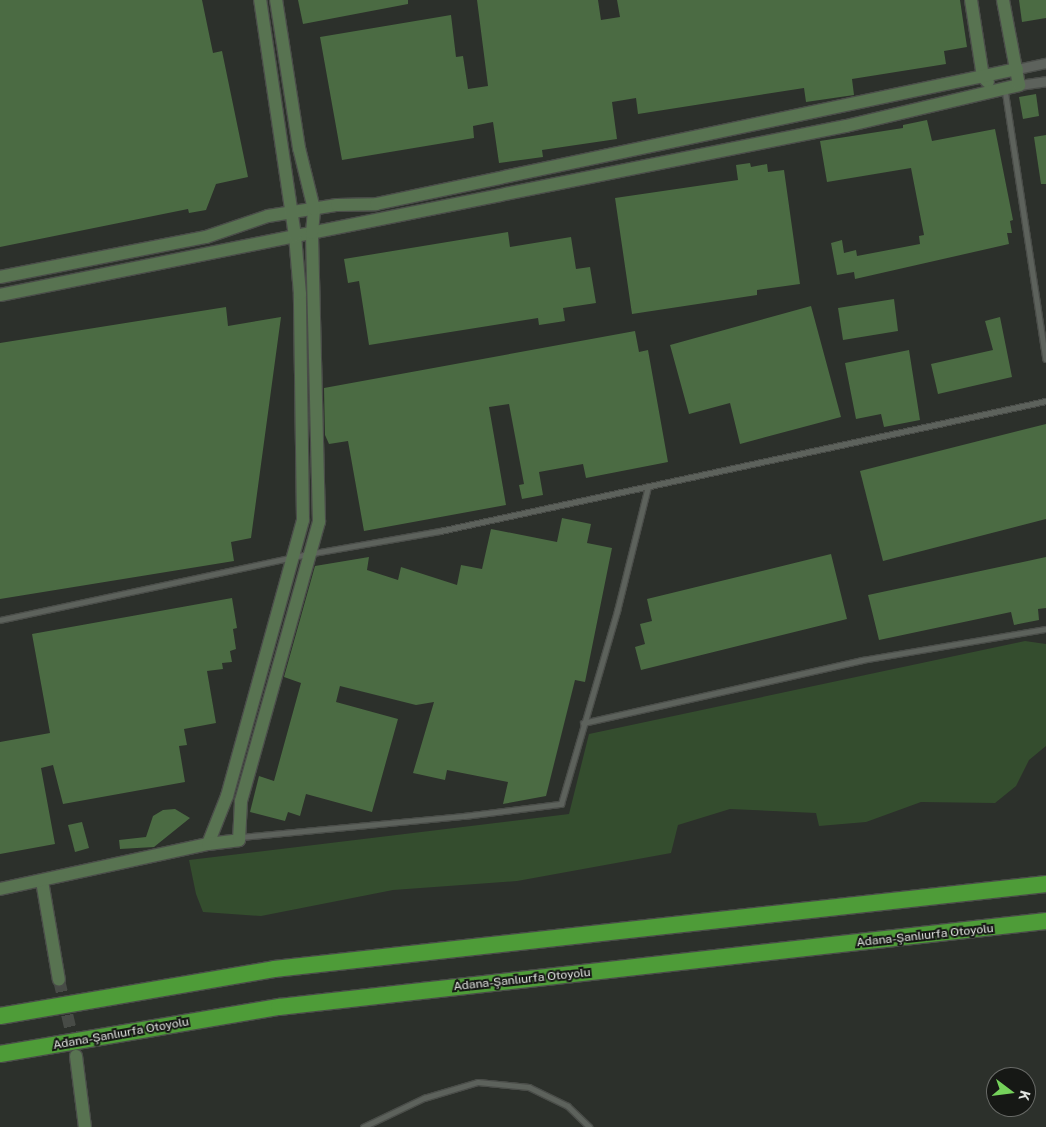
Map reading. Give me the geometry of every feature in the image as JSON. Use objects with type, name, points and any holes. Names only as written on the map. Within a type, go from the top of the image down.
[{"type":"highway","points":[[0,1016],[274,969],[1046,884]]},
{"type":"highway","name":"Adana-Şanlıurfa Otoyolu","points":[[0,1054],[279,1006],[1046,922]]},
{"type":"street","points":[[208,844],[227,796],[304,510],[300,294],[295,236],[260,0]]},
{"type":"street","points":[[0,889],[239,839],[241,801],[319,512],[312,233],[314,209],[299,148],[276,0]]},
{"type":"street","points":[[971,0],[983,77],[1000,89]]},
{"type":"street","points":[[1003,0],[1019,85]]},
{"type":"street","points":[[267,41],[282,39]]},
{"type":"street","points":[[0,277],[206,237],[268,216],[292,214],[314,209],[376,204],[1046,63]]},
{"type":"street","points":[[0,295],[846,126],[1000,89],[1046,80]]},
{"type":"street","points":[[42,881],[59,980]]},
{"type":"street","points":[[76,1056],[85,1127]]},
{"type":"lane","points":[[1000,89],[1046,359]]},
{"type":"lane","points":[[0,620],[308,554],[440,531],[1046,401]]},
{"type":"lane","points":[[239,839],[561,804],[617,611],[648,487]]},
{"type":"lane","points":[[583,723],[862,660],[1046,629]]},
{"type":"lane","points":[[363,1127],[424,1098],[478,1082],[529,1087],[568,1106],[590,1127]]},
{"type":"green space","points":[[1025,641],[1046,644],[1046,746],[1029,760],[1016,786],[995,803],[921,802],[866,822],[819,826],[816,813],[730,809],[678,825],[671,853],[517,881],[393,890],[261,916],[203,912],[196,894],[189,860],[569,814],[589,734]]},
{"type":"building","points":[[0,0],[202,0],[213,53],[222,51],[248,177],[216,184],[206,210],[189,213],[188,209],[0,247]]},
{"type":"building","points":[[298,0],[408,0],[408,4],[303,24]]},
{"type":"building","points":[[477,0],[598,0],[601,20],[620,17],[617,0],[960,0],[967,47],[944,51],[946,64],[852,79],[854,95],[806,102],[804,88],[638,114],[636,98],[612,102],[617,139],[542,150],[543,157],[499,163],[493,122],[473,126],[474,138],[342,160],[320,37],[451,15],[456,57],[463,56],[468,89],[488,86]]},
{"type":"building","points":[[1019,0],[1046,0],[1046,18],[1022,22]]},
{"type":"building","points":[[1036,94],[1039,116],[1023,119],[1019,97]]},
{"type":"building","points":[[927,120],[932,141],[995,129],[1013,220],[1010,221],[1012,233],[1007,233],[1009,244],[855,279],[854,272],[837,275],[831,243],[842,240],[844,253],[856,250],[857,256],[920,244],[919,236],[924,235],[911,168],[827,182],[820,141],[903,128],[903,125]]},
{"type":"building","points":[[1046,135],[1046,184],[1041,184],[1034,137]]},
{"type":"building","points":[[750,163],[751,167],[767,164],[768,172],[784,170],[800,284],[757,290],[757,295],[632,314],[615,198],[738,180],[736,165]]},
{"type":"building","points":[[508,232],[510,247],[571,237],[576,269],[590,267],[596,303],[563,308],[565,321],[539,325],[538,318],[369,345],[359,281],[348,283],[344,259]]},
{"type":"building","points":[[894,299],[898,331],[843,340],[838,308]]},
{"type":"building","points":[[811,306],[841,417],[740,444],[730,403],[689,414],[670,345]]},
{"type":"building","points":[[226,307],[228,326],[281,317],[251,538],[231,542],[234,561],[0,599],[0,343]]},
{"type":"building","points":[[1000,317],[1012,377],[938,394],[931,364],[993,350],[985,321]]},
{"type":"building","points":[[635,331],[639,352],[648,350],[668,462],[586,478],[583,464],[539,472],[543,495],[522,499],[519,485],[524,484],[509,404],[489,407],[506,505],[364,531],[348,441],[329,444],[325,435],[324,388]]},
{"type":"building","points":[[909,350],[920,420],[884,427],[881,414],[856,419],[845,363]]},
{"type":"building","points":[[1046,424],[1046,519],[883,561],[860,471]]},
{"type":"building","points":[[562,518],[591,524],[587,543],[612,548],[585,682],[575,680],[546,796],[503,804],[508,782],[447,770],[445,780],[413,773],[434,702],[416,705],[340,686],[336,702],[398,719],[372,812],[306,794],[300,816],[288,812],[285,821],[250,812],[259,776],[274,781],[301,683],[284,677],[315,566],[369,557],[367,570],[398,580],[401,567],[457,585],[461,565],[482,569],[491,529],[557,542]]},
{"type":"building","points":[[831,554],[847,619],[641,670],[635,647],[645,644],[640,624],[652,621],[647,599]]},
{"type":"building","points":[[1046,557],[1046,608],[1038,609],[1039,620],[1014,625],[1011,612],[879,640],[868,595]]},
{"type":"building","points":[[232,598],[237,628],[233,629],[236,649],[230,651],[232,662],[222,663],[223,669],[207,671],[216,723],[184,729],[187,745],[179,746],[185,782],[63,804],[53,765],[41,768],[55,844],[0,854],[0,742],[50,733],[32,634]]},
{"type":"building","points":[[175,809],[190,818],[154,847],[120,849],[119,840],[146,837],[153,816],[163,810]]},
{"type":"building","points":[[82,822],[89,848],[75,852],[68,825]]},
{"type":"tunnel","points":[[59,980],[75,1048]]}]
